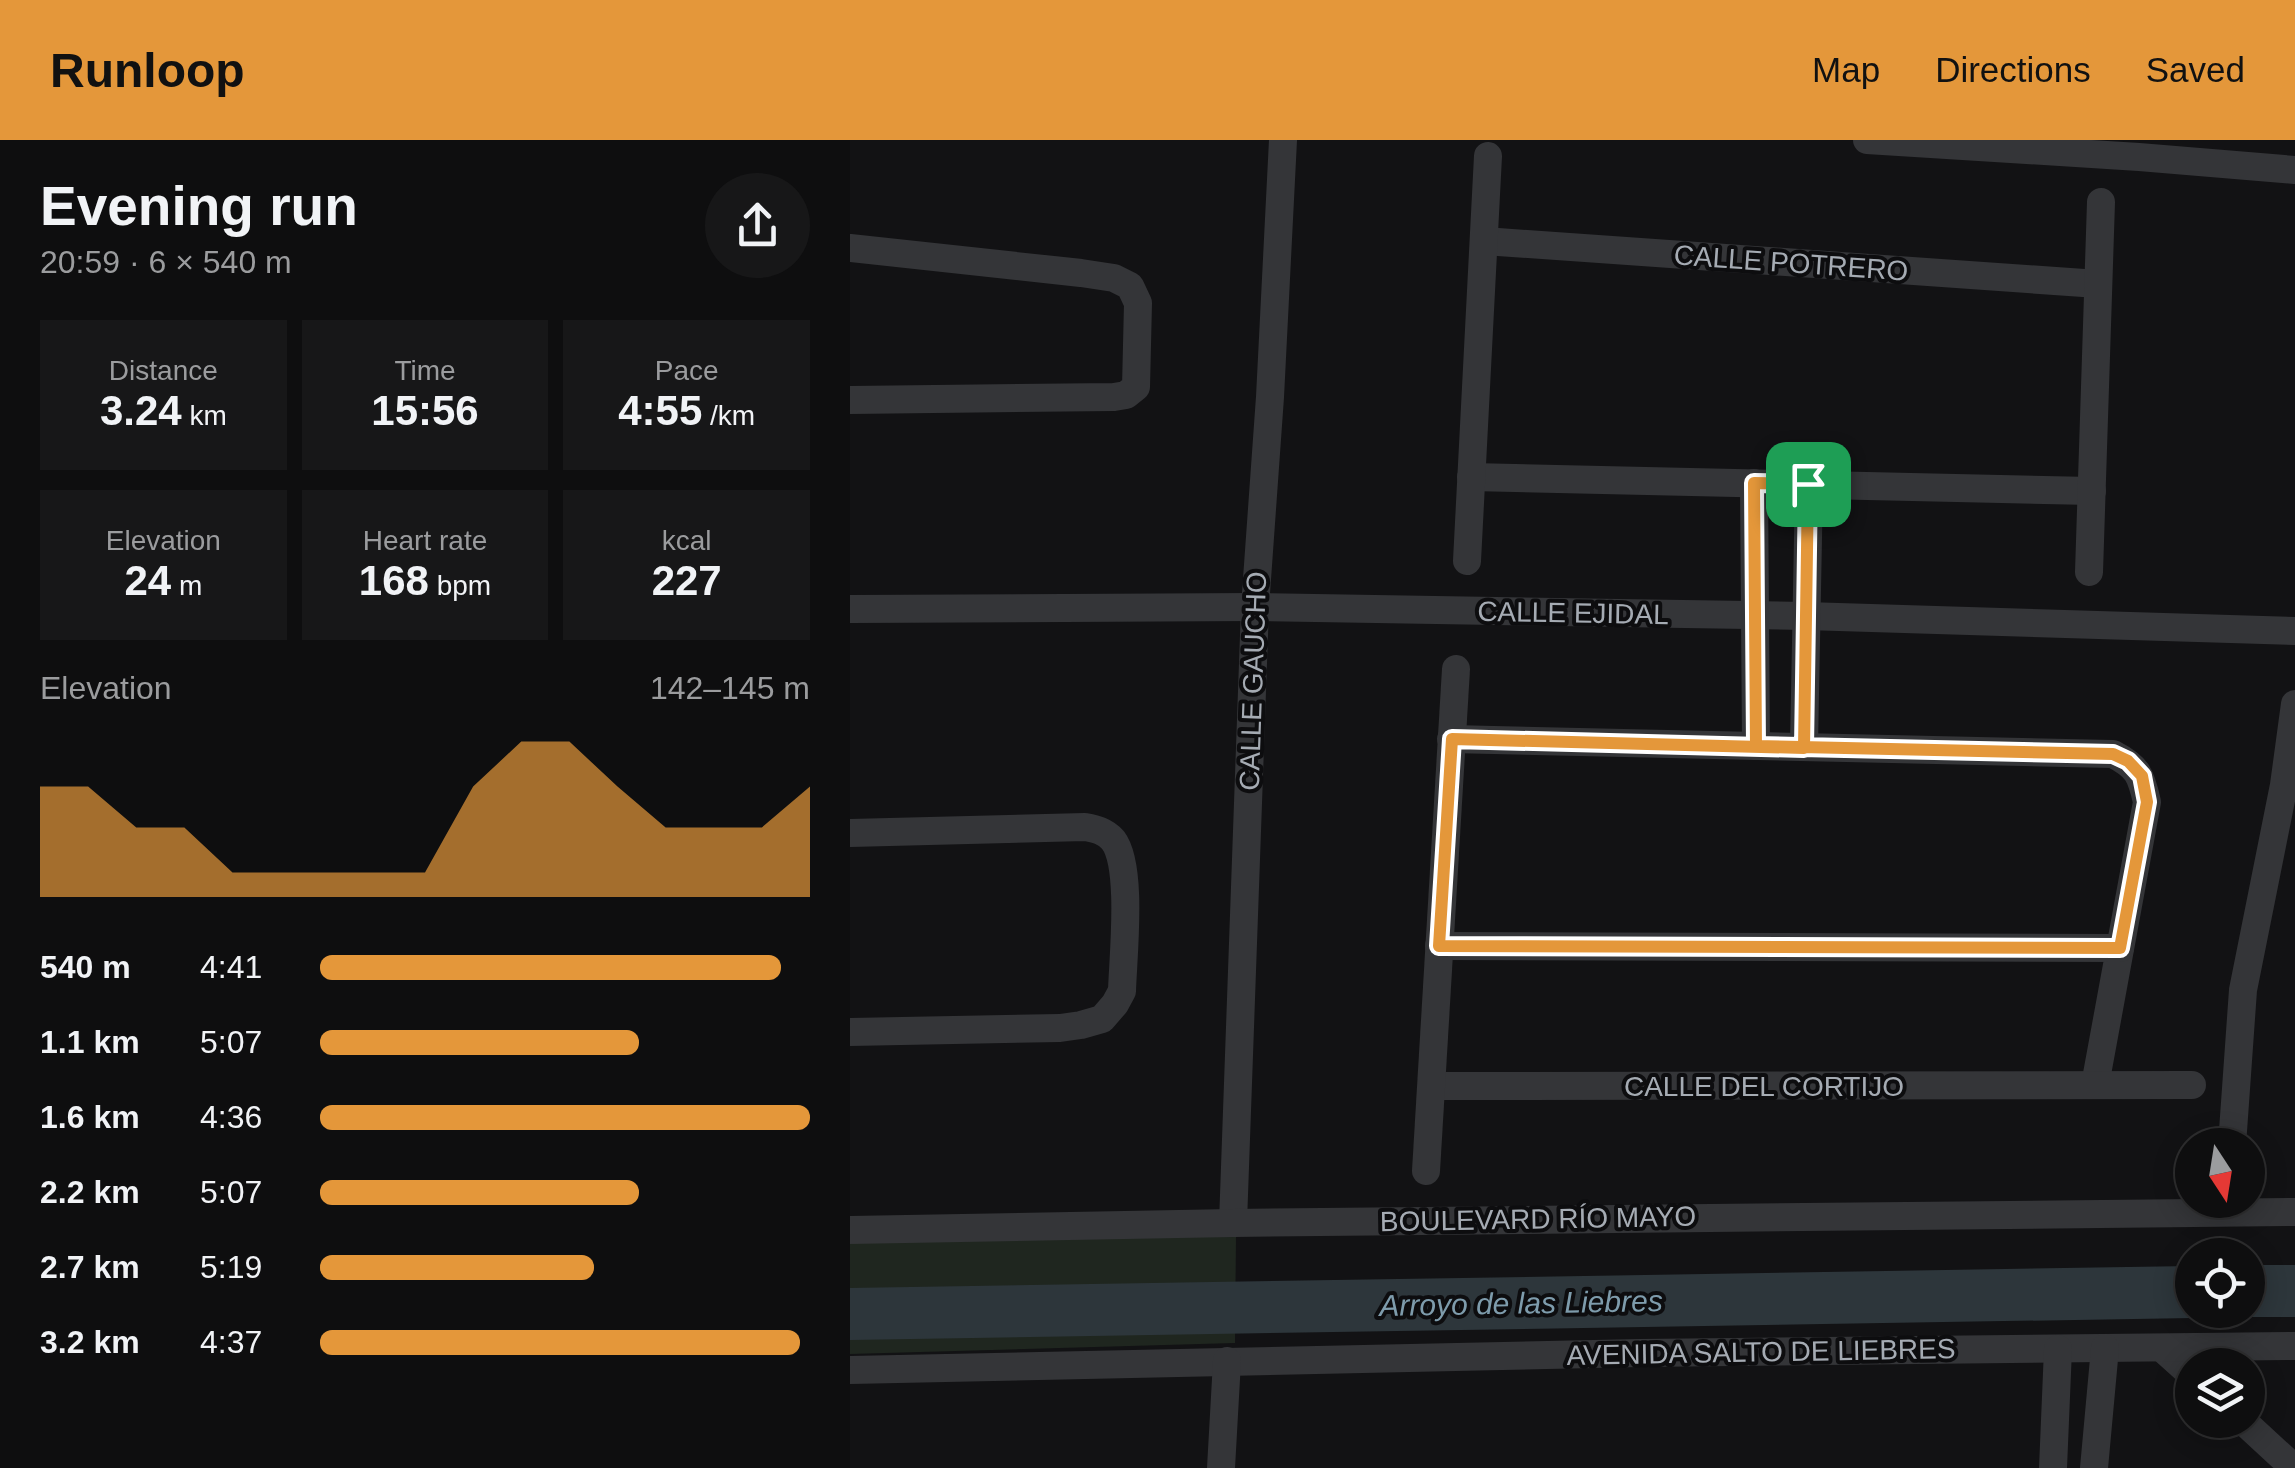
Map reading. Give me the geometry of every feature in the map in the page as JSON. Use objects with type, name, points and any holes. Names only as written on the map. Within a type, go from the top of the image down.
[{"type":"street","name":"CALLE GAUCHO","points":[[1233,1223],[1255,607],[1283,140]]},
{"type":"street","points":[[1867,140],[2139,148],[2295,170]]},
{"type":"street","points":[[1467,561],[1488,156]]},
{"type":"street","points":[[2089,572],[2102,202]]},
{"type":"street","name":"CALLE POTRERO","points":[[1484,242],[2098,284]]},
{"type":"street","points":[[850,248],[1114,278],[1130,286],[1138,303],[1136,388],[1126,394],[850,400]]},
{"type":"street","points":[[1472,477],[2092,491]]},
{"type":"street","points":[[1754,483],[1756,746]]},
{"type":"street","points":[[1804,748],[1808,484]]},
{"type":"street","name":"CALLE EJIDAL","points":[[850,609],[1255,607],[1806,616],[2295,631]]},
{"type":"street","points":[[1426,1171],[1456,669]]},
{"type":"street","points":[[2233,1128],[2243,990],[2284,785],[2295,704]]},
{"type":"street","points":[[1452,739],[2113,754],[2128,761],[2142,776],[2147,802],[2095,1086]]},
{"type":"street","points":[[850,833],[1084,827],[1101,830],[1113,840],[1122,859],[1125,880],[1122,991],[1102,1019],[1060,1028],[850,1032]]},
{"type":"street","points":[[1439,946],[2120,948]]},
{"type":"street","name":"CALLE DEL CORTIJO","points":[[1432,1086],[2192,1085]]},
{"type":"street","name":"BOULEVARD RÍO MAYO","points":[[850,1230],[2175,1206]]},
{"type":"street","points":[[2265,1209],[2295,1212]]},
{"type":"street","name":"AVENIDA SALTO DE LIEBRES","points":[[1228,1360],[2295,1346]]},
{"type":"street","points":[[2094,1468],[2105,1348]]},
{"type":"street","points":[[2162,1348],[2175,1360]]},
{"type":"street","points":[[2054,1468],[2058,1349]]},
{"type":"street","points":[[850,1370],[1228,1360],[1221,1468]]},
{"type":"street","points":[[2262,1438],[2294,1468]]},
{"type":"shaded area","points":[[1236,1235],[1235,1343],[850,1354],[850,1241]]},
{"type":"waterway","name":"Arroyo de las Liebres","points":[[2265,1291],[2295,1291]]},
{"type":"waterway","name":"Arroyo de las Liebres","points":[[850,1314],[2175,1292]]},
{"type":"route","points":[[1808,484],[1754,483],[1756,746],[1804,748],[2113,754],[2128,761],[2142,776],[2147,802],[2120,948],[1439,946],[1452,739],[1804,748],[1808,484]]}]
